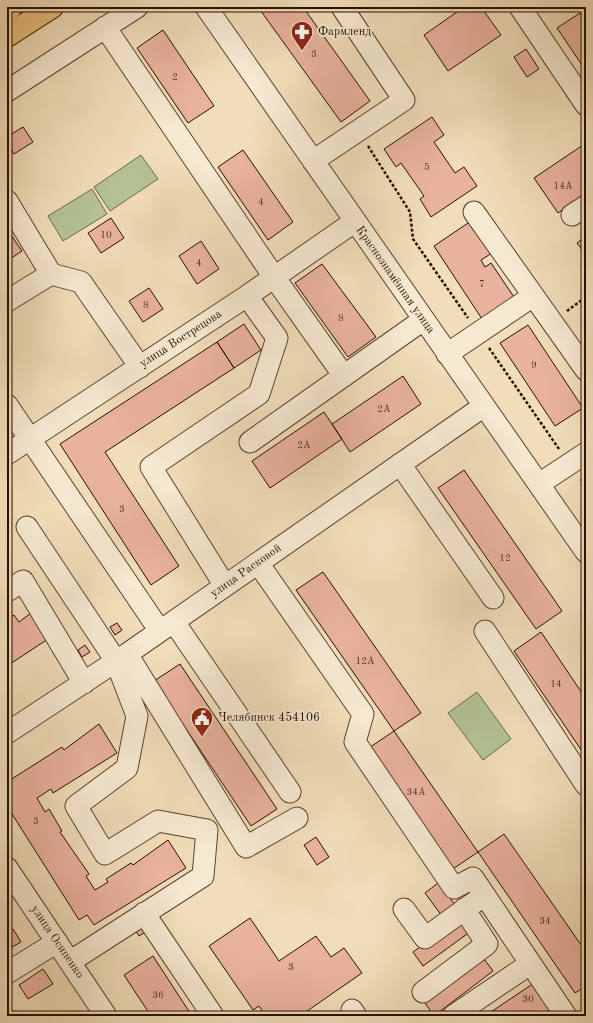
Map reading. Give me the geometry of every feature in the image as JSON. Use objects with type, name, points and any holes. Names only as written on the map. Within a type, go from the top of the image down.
[{"type":"main road","points":[[7,10],[11,7]]},
{"type":"main road","points":[[7,36],[52,7]]},
{"type":"street","points":[[7,91],[137,7]]},
{"type":"street","name":"Краснознамённая улица","points":[[206,7],[354,222],[586,552]]},
{"type":"street","points":[[328,7],[331,12],[336,7]]},
{"type":"street","points":[[313,161],[404,100],[342,7]]},
{"type":"street","points":[[520,7],[586,105]]},
{"type":"street","points":[[105,27],[274,277],[344,376]]},
{"type":"street","points":[[7,201],[51,274],[81,282],[140,367]]},
{"type":"street","points":[[474,212],[586,370]]},
{"type":"street","name":"улица Вострецова","points":[[7,454],[247,296],[354,222]]},
{"type":"street","points":[[7,301],[51,274]]},
{"type":"street","points":[[225,586],[151,468],[260,394],[277,338],[247,296]]},
{"type":"street","points":[[447,354],[533,296]]},
{"type":"street","points":[[250,442],[424,320]]},
{"type":"street","points":[[7,405],[30,439],[290,792]]},
{"type":"street","name":"улица Расковой","points":[[7,733],[121,658],[484,406]]},
{"type":"street","points":[[539,484],[578,458]]},
{"type":"street","points":[[400,464],[493,598]]},
{"type":"street","points":[[27,527],[121,658],[228,817],[246,847],[297,818]]},
{"type":"street","points":[[258,563],[363,714],[355,742],[454,888],[473,878],[566,1016]]},
{"type":"street","points":[[7,591],[23,581],[84,683]]},
{"type":"street","points":[[485,631],[586,785]]},
{"type":"street","points":[[121,658],[137,716],[127,768],[76,806],[105,854],[158,821],[207,830],[228,817]]},
{"type":"street","points":[[71,962],[144,913],[203,876],[207,830]]},
{"type":"street","name":"улица Осипенко","points":[[7,868],[106,1016]]},
{"type":"street","points":[[404,909],[425,938],[484,895]]},
{"type":"street","points":[[423,992],[487,944],[464,909]]},
{"type":"street","points":[[144,913],[213,1016]]},
{"type":"street","points":[[7,974],[57,942]]},
{"type":"street","points":[[453,1016],[521,970]]},
{"type":"path","points":[[359,130],[410,212],[413,238],[478,333],[578,458],[586,487]]},
{"type":"path","points":[[552,323],[586,297]]},
{"type":"green space","points":[[141,155],[158,179],[110,211],[94,187]]},
{"type":"green space","points":[[92,189],[107,214],[63,241],[48,216]]},
{"type":"green space","points":[[477,692],[511,739],[483,760],[448,713]]},
{"type":"building","points":[[258,7],[303,7],[370,101],[341,122]]},
{"type":"building","points":[[464,7],[481,7],[501,35],[448,71],[424,35]]},
{"type":"building","points":[[580,13],[586,21],[586,71],[557,28]]},
{"type":"building","points":[[163,30],[214,106],[188,123],[137,48]]},
{"type":"building","points":[[526,49],[539,69],[527,77],[514,57]]},
{"type":"building","points":[[432,117],[444,135],[434,142],[455,173],[464,167],[477,186],[431,217],[420,199],[424,196],[401,163],[396,167],[384,149]]},
{"type":"building","points":[[23,127],[33,142],[14,154],[7,142],[7,137]]},
{"type":"building","points":[[586,143],[586,194],[558,213],[534,178]]},
{"type":"building","points":[[243,150],[293,222],[268,240],[218,167]]},
{"type":"building","points":[[111,218],[124,238],[101,253],[88,233]]},
{"type":"building","points":[[474,219],[495,251],[481,260],[485,267],[491,263],[516,300],[484,322],[434,246]]},
{"type":"building","points":[[7,229],[22,251],[7,261]]},
{"type":"building","points":[[586,236],[586,255],[577,243]]},
{"type":"building","points":[[201,241],[219,269],[197,284],[179,256]]},
{"type":"building","points":[[322,264],[376,337],[348,357],[295,283]]},
{"type":"building","points":[[149,288],[163,309],[143,322],[129,301]]},
{"type":"building","points":[[244,324],[261,350],[234,368],[217,342]]},
{"type":"building","points":[[528,325],[583,408],[555,426],[500,343]]},
{"type":"building","points":[[217,342],[234,368],[105,452],[179,566],[151,585],[60,444]]},
{"type":"building","points":[[403,376],[421,404],[350,452],[332,424]]},
{"type":"building","points":[[324,412],[342,439],[270,488],[252,461]]},
{"type":"building","points":[[464,470],[562,611],[536,629],[438,488]]},
{"type":"building","points":[[323,572],[421,713],[394,731],[296,590]]},
{"type":"building","points":[[31,613],[48,639],[7,666],[7,619],[14,615],[19,622]]},
{"type":"building","points":[[117,623],[122,630],[115,635],[110,627]]},
{"type":"building","points":[[541,632],[586,699],[586,757],[514,651]]},
{"type":"building","points":[[85,645],[90,652],[82,657],[78,650]]},
{"type":"building","points":[[180,664],[277,809],[251,826],[154,681]]},
{"type":"building","points":[[99,724],[117,753],[53,793],[51,789],[37,798],[45,812],[49,809],[62,831],[60,832],[89,874],[86,876],[95,890],[108,882],[106,879],[131,863],[133,865],[168,840],[186,868],[94,925],[87,915],[79,920],[7,806],[7,794],[11,791],[7,782],[62,747],[64,750]]},
{"type":"building","points":[[394,731],[478,852],[450,871],[366,750]]},
{"type":"building","points":[[504,834],[586,952],[586,986],[575,993],[478,852]]},
{"type":"building","points":[[316,837],[329,857],[317,865],[304,845]]},
{"type":"building","points":[[438,883],[456,906],[442,916],[425,893]]},
{"type":"building","points":[[464,915],[474,929],[423,966],[413,952]]},
{"type":"building","points":[[250,918],[279,961],[316,936],[331,957],[344,948],[362,973],[300,1016],[266,1016],[259,1006],[253,1010],[209,946]]},
{"type":"building","points":[[132,925],[152,928],[139,936]]},
{"type":"building","points":[[13,929],[21,942],[7,950],[7,933]]},
{"type":"building","points":[[153,956],[192,1016],[151,1016],[124,975]]},
{"type":"building","points":[[484,959],[493,971],[434,1016],[425,1003]]},
{"type":"building","points":[[43,969],[53,984],[28,999],[19,985]]},
{"type":"building","points":[[534,983],[554,1016],[485,1016]]},
{"type":"place","name":"Фармленд","points":[[302,52]]},
{"type":"place","name":"Челябинск 454106","points":[[202,738]]}]
